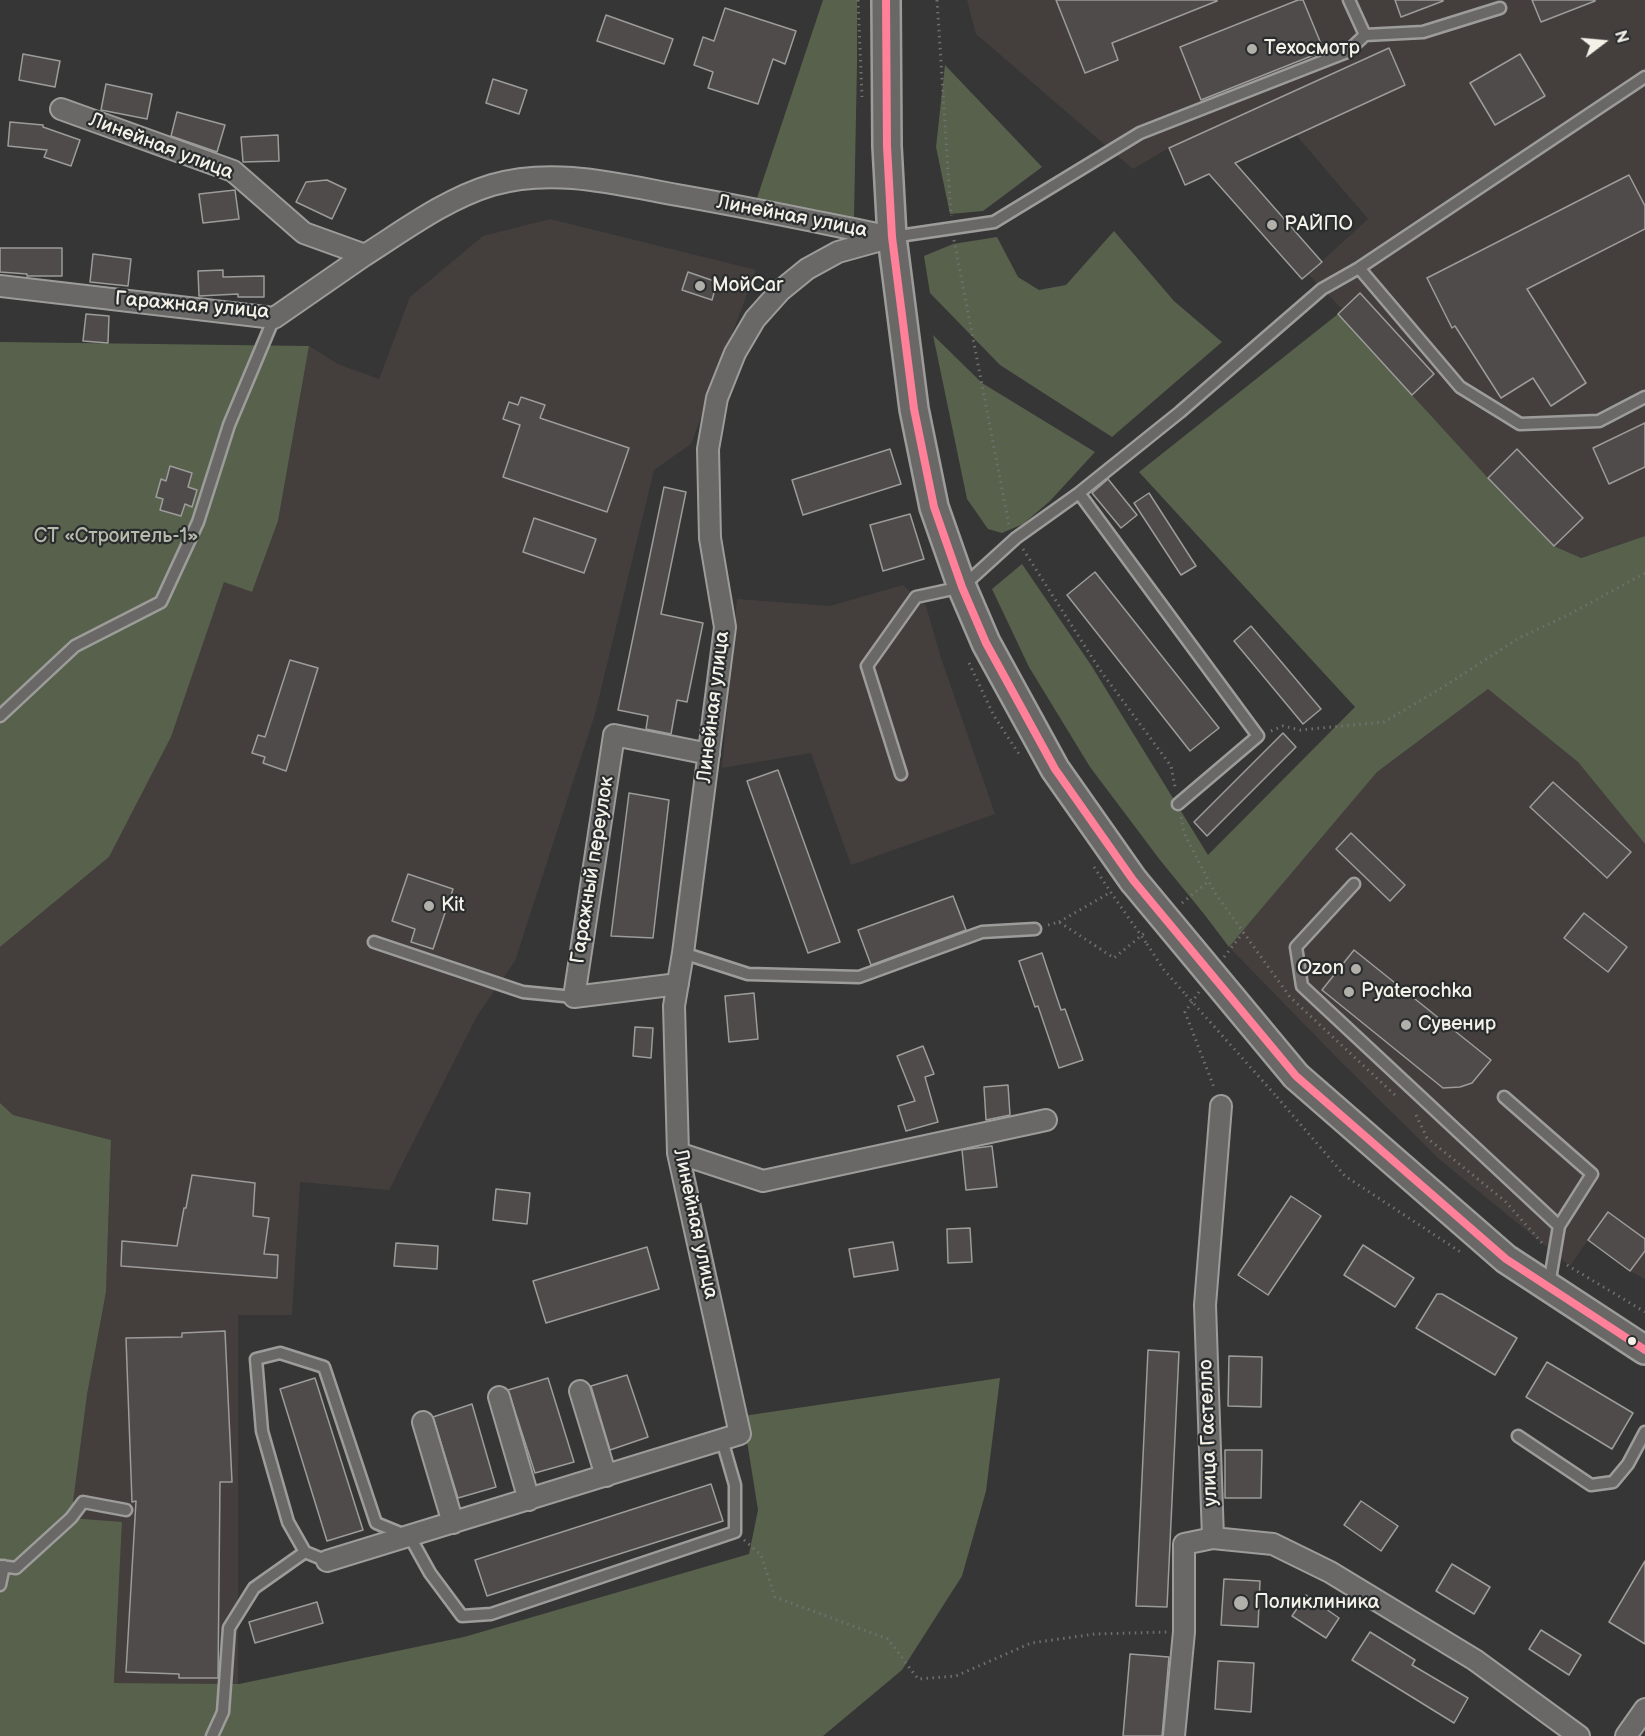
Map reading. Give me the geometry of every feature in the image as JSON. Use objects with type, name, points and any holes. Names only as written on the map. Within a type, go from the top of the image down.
[{"type":"main road","points":[[886,0],[887,146],[892,237],[914,409],[934,507],[962,587],[986,643],[1056,769],[1119,890],[1296,1076],[1506,1260],[1645,1350]]},
{"type":"street","name":"Линейная улица","points":[[61,109],[233,171],[303,233],[365,255],[458,197],[493,185],[528,177],[560,176],[626,186],[766,211],[892,237]]},
{"type":"street","name":"Линейная улица","points":[[327,1561],[740,1434],[678,1154],[674,1006],[683,953],[725,627],[710,538],[708,449],[717,398],[735,353],[755,319],[780,291],[807,269],[838,252],[892,237]]},
{"type":"street","name":"Гаражная улица","points":[[0,286],[274,318],[365,255]]},
{"type":"street","name":"Гаражный переулок","points":[[678,984],[574,997],[614,735],[709,754]]},
{"type":"street","name":"улица Гастелло","points":[[1213,1538],[1205,1305],[1221,1106]]},
{"type":"street","points":[[678,1154],[763,1181],[1046,1120]]},
{"type":"street","points":[[580,1391],[606,1476]]},
{"type":"street","points":[[499,1397],[529,1500]]},
{"type":"street","points":[[423,1422],[453,1523]]},
{"type":"street","points":[[1174,1736],[1184,1632],[1184,1544],[1213,1538],[1272,1544],[1329,1572],[1475,1660],[1579,1736]]},
{"type":"street","points":[[1626,1736],[1645,1709]]},
{"type":"lane","points":[[1349,0],[1365,35]]},
{"type":"lane","points":[[892,237],[994,222],[1140,134],[1347,51],[1365,35],[1423,32],[1500,8]]},
{"type":"lane","points":[[902,774],[867,666],[916,597],[962,587],[1016,538],[1079,493],[1180,412],[1322,289],[1359,268],[1645,77]]},
{"type":"lane","points":[[1359,268],[1460,387],[1520,424],[1599,421],[1645,397]]},
{"type":"lane","points":[[0,716],[75,646],[161,602],[198,522],[229,426],[274,318]]},
{"type":"lane","points":[[1079,493],[1258,736],[1178,804]]},
{"type":"lane","points":[[1354,884],[1296,947],[1302,986],[1558,1226]]},
{"type":"lane","points":[[683,953],[748,974],[859,977],[982,932],[1035,929]]},
{"type":"lane","points":[[374,942],[523,992],[574,997]]},
{"type":"lane","points":[[1504,1098],[1592,1174],[1558,1226],[1548,1288]]},
{"type":"lane","points":[[327,1561],[305,1552],[288,1522],[262,1431],[256,1359],[280,1353],[324,1367],[376,1523],[410,1536],[430,1573],[462,1616],[491,1614],[735,1532],[735,1485],[722,1440]]},
{"type":"lane","points":[[1518,1436],[1591,1485],[1613,1482],[1628,1464],[1645,1432]]},
{"type":"lane","points":[[0,1585],[2,1566],[16,1568],[71,1518],[83,1502],[126,1510]]},
{"type":"lane","points":[[212,1736],[223,1712],[229,1628],[254,1587],[305,1552]]},
{"type":"path","points":[[937,0],[952,229],[1009,524],[1100,670],[1171,766],[1184,833],[1215,893],[1290,997],[1401,1101]]},
{"type":"path","points":[[1258,736],[1283,726],[1300,730],[1383,722],[1440,689],[1519,638],[1568,615],[1645,573]]},
{"type":"path","points":[[1174,909],[1209,881]]},
{"type":"path","points":[[1035,929],[1059,922],[1119,890],[1164,970],[1277,1097]]},
{"type":"path","points":[[1059,922],[1114,958],[1149,930]]},
{"type":"path","points":[[1223,960],[1243,933]]},
{"type":"path","points":[[1202,987],[1185,1012],[1221,1106]]},
{"type":"path","points":[[1410,1109],[1418,1117],[1427,1138],[1505,1201],[1553,1257],[1645,1312]]},
{"type":"path","points":[[735,1532],[761,1555],[775,1597],[888,1639],[918,1680],[956,1676],[1030,1643],[1095,1634],[1184,1632]]},
{"type":"shaded area","points":[[967,0],[1645,0],[1645,536],[1580,558],[1554,546],[1488,478],[1338,314],[1342,309],[1308,274],[1368,219],[1296,135],[1185,185],[1169,148],[1133,169],[976,34]]},
{"type":"shaded area","points":[[550,219],[756,270],[691,444],[654,470],[595,714],[515,961],[477,1016],[389,1190],[300,1182],[292,1315],[238,1315],[238,1684],[114,1683],[122,1523],[71,1518],[87,1395],[106,1292],[111,1141],[13,1115],[0,1103],[0,947],[109,857],[171,737],[224,581],[252,592],[278,521],[309,346],[338,364],[379,379],[410,297],[483,236]]},
{"type":"shaded area","points":[[903,585],[926,606],[941,658],[995,814],[851,865],[811,753],[722,768],[737,599],[830,606]]},
{"type":"shaded area","points":[[1488,689],[1578,762],[1645,844],[1645,1279],[1630,1271],[1588,1240],[1570,1266],[1439,1159],[1229,947],[1377,772]]},
{"type":"green space","points":[[823,0],[857,0],[854,218],[756,201]]},
{"type":"green space","points":[[945,65],[1042,167],[983,211],[950,214],[936,147]]},
{"type":"green space","points":[[1114,231],[1174,301],[1222,342],[1112,437],[1000,365],[930,293],[924,256],[953,244],[997,237],[1018,277],[1039,290],[1066,285]]},
{"type":"green space","points":[[1338,314],[1488,478],[1554,546],[1581,558],[1645,536],[1645,844],[1578,762],[1488,689],[1377,772],[1229,947],[1090,767],[1029,667],[992,589],[1022,564],[1091,665],[1208,855],[1355,707],[1139,472]]},
{"type":"green space","points":[[933,335],[982,383],[1095,452],[1050,501],[1023,524],[1002,533],[988,529],[967,499]]},
{"type":"green space","name":"СТ «Строитель-1»","points":[[0,342],[309,346],[278,521],[252,592],[224,582],[171,737],[109,857],[0,947]]},
{"type":"green space","points":[[0,1103],[13,1115],[111,1140],[106,1292],[87,1395],[71,1518],[122,1522],[114,1683],[239,1684],[464,1637],[749,1554],[758,1510],[743,1416],[1000,1378],[986,1491],[962,1576],[902,1670],[823,1736],[0,1736]]},
{"type":"building","points":[[1056,0],[1217,1],[1112,43],[1118,60],[1085,73]]},
{"type":"building","name":"Техосмотр","points":[[1303,0],[1324,51],[1201,100],[1180,47]]},
{"type":"building","points":[[1395,0],[1443,0],[1443,1],[1401,17]]},
{"type":"building","points":[[1532,0],[1595,0],[1595,1],[1541,22]]},
{"type":"building","points":[[725,8],[796,31],[785,64],[773,59],[758,104],[708,88],[713,72],[694,65],[703,37],[714,41]]},
{"type":"building","points":[[606,15],[673,39],[664,64],[597,41]]},
{"type":"building","points":[[1389,48],[1405,85],[1235,163],[1322,262],[1302,279],[1209,174],[1185,185],[1169,148]]},
{"type":"building","points":[[23,54],[60,61],[55,87],[19,80]]},
{"type":"building","points":[[1520,54],[1545,96],[1495,125],[1470,83]]},
{"type":"building","points":[[493,79],[527,90],[519,114],[486,103]]},
{"type":"building","points":[[106,84],[152,94],[147,119],[101,110]]},
{"type":"building","points":[[177,112],[225,125],[217,152],[171,136]]},
{"type":"building","points":[[10,122],[43,125],[43,127],[80,140],[71,166],[44,157],[47,150],[8,146]]},
{"type":"building","points":[[278,135],[279,161],[243,162],[241,137]]},
{"type":"building","points":[[1629,175],[1645,206],[1645,229],[1527,289],[1586,383],[1551,406],[1533,378],[1501,398],[1455,326],[1452,328],[1427,278]]},
{"type":"building","points":[[327,180],[346,189],[332,219],[296,202],[306,182]]},
{"type":"building","points":[[235,190],[239,219],[203,223],[199,194]]},
{"type":"building","points":[[0,248],[62,248],[62,276],[27,276],[27,274],[0,272]]},
{"type":"building","points":[[93,254],[131,259],[128,286],[90,282]]},
{"type":"building","points":[[223,270],[223,277],[264,276],[264,297],[238,297],[238,294],[199,296],[198,271]]},
{"type":"building","name":"МойCar","points":[[688,272],[717,282],[712,300],[682,290]]},
{"type":"building","points":[[1360,293],[1434,374],[1412,395],[1338,314]]},
{"type":"building","points":[[86,314],[109,316],[108,343],[83,341]]},
{"type":"building","points":[[521,397],[545,405],[540,418],[629,448],[607,512],[503,477],[520,425],[503,419],[509,402],[518,405]]},
{"type":"building","points":[[1645,423],[1645,467],[1609,484],[1593,448]]},
{"type":"building","points":[[890,449],[901,484],[803,515],[792,480]]},
{"type":"building","points":[[1517,449],[1583,518],[1554,546],[1488,478]]},
{"type":"building","points":[[170,466],[192,473],[188,487],[197,490],[192,507],[185,504],[181,516],[160,510],[163,499],[156,497],[161,479],[166,481]]},
{"type":"building","points":[[1108,479],[1137,515],[1121,528],[1092,493]]},
{"type":"building","points":[[664,487],[686,492],[661,614],[703,623],[687,702],[677,700],[671,734],[646,729],[648,716],[618,710]]},
{"type":"building","points":[[1149,493],[1196,566],[1181,575],[1134,503]]},
{"type":"building","points":[[910,514],[924,559],[883,571],[870,525]]},
{"type":"building","points":[[534,518],[596,539],[584,573],[523,552]]},
{"type":"building","points":[[1095,572],[1219,728],[1190,751],[1067,595]]},
{"type":"building","points":[[1251,626],[1321,709],[1303,724],[1234,641]]},
{"type":"building","points":[[290,660],[318,668],[286,771],[263,763],[265,757],[252,753],[258,735],[265,737]]},
{"type":"building","points":[[1283,733],[1296,747],[1207,836],[1194,822]]},
{"type":"building","points":[[778,770],[840,942],[808,953],[747,781]]},
{"type":"building","points":[[1553,782],[1631,852],[1607,878],[1530,807]]},
{"type":"building","points":[[629,793],[669,800],[653,938],[611,936]]},
{"type":"building","points":[[1351,833],[1405,885],[1390,901],[1336,849]]},
{"type":"building","points":[[408,874],[453,889],[433,949],[411,942],[415,929],[392,921]]},
{"type":"building","points":[[953,896],[966,930],[871,965],[858,930]]},
{"type":"building","points":[[1584,913],[1627,947],[1608,972],[1564,938]]},
{"type":"building","name":"Сувенир","points":[[1354,950],[1491,1060],[1472,1083],[1460,1087],[1443,1088],[1322,990]]},
{"type":"building","points":[[1042,953],[1061,1010],[1065,1009],[1083,1060],[1059,1068],[1038,1006],[1035,1007],[1019,961]]},
{"type":"building","points":[[754,993],[758,1039],[729,1042],[725,996]]},
{"type":"building","points":[[635,1027],[653,1028],[651,1058],[633,1056]]},
{"type":"building","points":[[923,1046],[934,1074],[925,1077],[938,1122],[906,1131],[898,1106],[915,1101],[897,1056]]},
{"type":"building","points":[[1008,1085],[1010,1115],[986,1120],[984,1087]]},
{"type":"building","points":[[992,1146],[997,1187],[966,1190],[962,1150]]},
{"type":"building","points":[[192,1175],[255,1183],[253,1216],[269,1218],[264,1254],[278,1255],[277,1278],[121,1266],[122,1241],[177,1246]]},
{"type":"building","points":[[496,1189],[530,1193],[527,1224],[493,1220]]},
{"type":"building","points":[[1291,1196],[1321,1216],[1268,1295],[1238,1275]]},
{"type":"building","points":[[1608,1212],[1645,1239],[1645,1251],[1630,1271],[1588,1240]]},
{"type":"building","points":[[970,1228],[972,1262],[948,1263],[947,1229]]},
{"type":"building","points":[[893,1242],[898,1270],[854,1277],[849,1249]]},
{"type":"building","points":[[396,1243],[438,1246],[437,1269],[394,1266]]},
{"type":"building","points":[[1363,1245],[1414,1278],[1395,1307],[1344,1275]]},
{"type":"building","points":[[647,1247],[659,1289],[546,1323],[533,1281]]},
{"type":"building","points":[[1437,1294],[1442,1294],[1517,1338],[1495,1375],[1416,1328]]},
{"type":"building","points":[[225,1331],[232,1482],[220,1482],[218,1678],[179,1678],[179,1674],[126,1672],[136,1501],[132,1502],[126,1338],[182,1337],[182,1333]]},
{"type":"building","points":[[1148,1350],[1179,1352],[1167,1607],[1136,1606]]},
{"type":"building","points":[[1229,1356],[1262,1357],[1261,1407],[1228,1406]]},
{"type":"building","points":[[1547,1362],[1633,1413],[1612,1449],[1526,1397]]},
{"type":"building","points":[[627,1375],[648,1437],[610,1450],[591,1386]]},
{"type":"building","points":[[315,1378],[363,1530],[327,1541],[280,1389]]},
{"type":"building","points":[[548,1378],[574,1462],[535,1473],[508,1390]]},
{"type":"building","points":[[472,1404],[496,1487],[458,1498],[433,1417]]},
{"type":"building","points":[[1225,1450],[1262,1450],[1261,1498],[1225,1498]]},
{"type":"building","points":[[711,1484],[723,1521],[487,1596],[475,1560]]},
{"type":"building","points":[[1361,1501],[1398,1526],[1381,1551],[1344,1525]]},
{"type":"building","points":[[1645,1561],[1645,1644],[1609,1622]]},
{"type":"building","points":[[1452,1564],[1490,1587],[1474,1614],[1436,1591]]},
{"type":"building","name":"Поликлиника","points":[[1224,1579],[1260,1581],[1258,1627],[1221,1625]]},
{"type":"building","points":[[1306,1595],[1339,1618],[1326,1638],[1292,1616]]},
{"type":"building","points":[[317,1602],[323,1623],[255,1643],[249,1622]]},
{"type":"building","points":[[1541,1630],[1581,1655],[1569,1675],[1529,1649]]},
{"type":"building","points":[[1370,1632],[1415,1660],[1412,1665],[1468,1698],[1454,1723],[1352,1660]]},
{"type":"building","points":[[1130,1654],[1169,1657],[1162,1736],[1123,1736]]},
{"type":"building","points":[[1218,1661],[1254,1663],[1251,1712],[1215,1709]]},
{"type":"transit line","points":[[886,0],[887,146],[892,237],[914,409],[934,507],[962,587],[986,643],[1055,769],[1133,880],[1296,1076],[1506,1259],[1645,1350]]},
{"type":"place","name":"Техосмотр","points":[[1252,49]]},
{"type":"place","name":"РАЙПО","points":[[1272,225]]},
{"type":"place","name":"МойCar","points":[[700,286]]},
{"type":"place","name":"Kit","points":[[429,906]]},
{"type":"place","name":"Ozon","points":[[1356,969]]},
{"type":"place","name":"Pyaterochka","points":[[1349,992]]},
{"type":"place","name":"Сувенир","points":[[1406,1025]]},
{"type":"place","name":"Поликлиника","points":[[1241,1603]]}]
